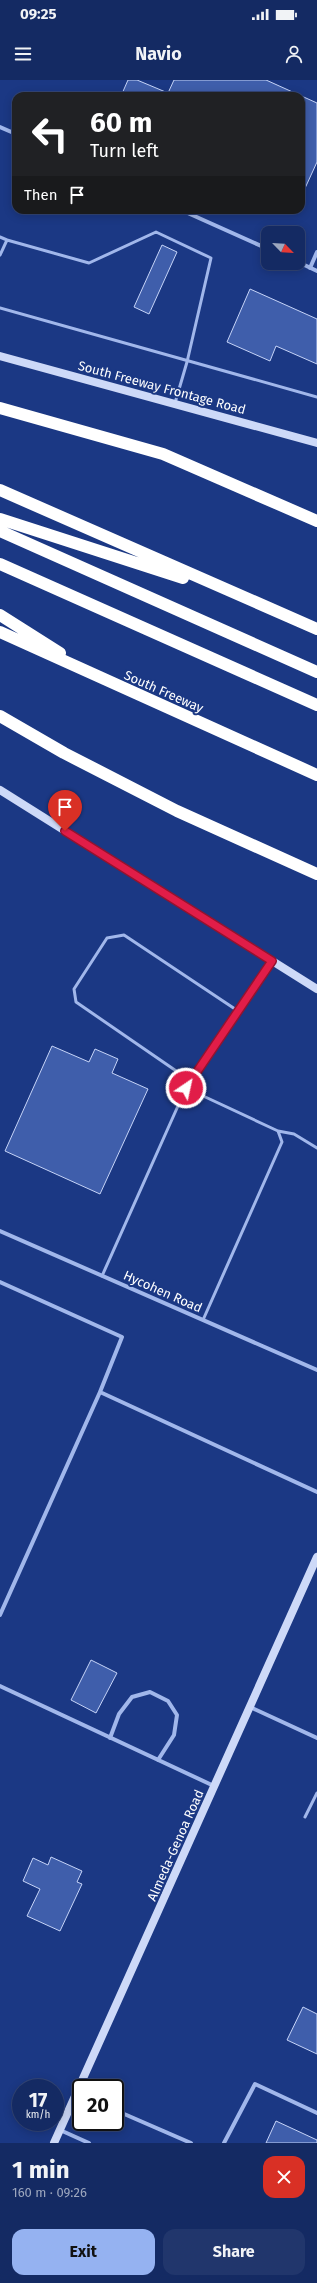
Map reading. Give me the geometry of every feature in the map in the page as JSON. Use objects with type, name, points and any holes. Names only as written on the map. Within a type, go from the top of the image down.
[{"type":"highway","points":[[0,408],[162,454],[317,520]]},
{"type":"highway","points":[[0,490],[317,629]]},
{"type":"highway","points":[[0,520],[242,596]]},
{"type":"highway","points":[[0,531],[317,672]]},
{"type":"highway","points":[[0,564],[317,705]]},
{"type":"highway","points":[[0,615],[96,676]]},
{"type":"highway","name":"South Freeway","points":[[0,632],[317,775]]},
{"type":"highway","points":[[0,716],[64,753],[176,811],[317,874]]},
{"type":"main road","name":"South Freeway Frontage Road","points":[[0,356],[316,441]]},
{"type":"main road","points":[[0,790],[317,989]]},
{"type":"main road","name":"Almeda-Genoa Road","points":[[86,2079],[214,1786],[317,1557]]},
{"type":"main road","name":"Almeda-Genoa Road","points":[[64,2122],[72,2107]]},
{"type":"main road","name":"Almeda-Genoa Road","points":[[54,2143],[60,2131]]},
{"type":"street","points":[[0,127],[12,132]]},
{"type":"street","points":[[190,214],[261,246]]},
{"type":"street","points":[[310,268],[317,252]]},
{"type":"street","points":[[305,266],[317,271]]},
{"type":"street","name":"Hycohen Road","points":[[0,1231],[317,1370]]},
{"type":"street","points":[[0,1282],[122,1338],[100,1392],[0,1615]]},
{"type":"street","points":[[100,1392],[317,1492]]},
{"type":"street","points":[[0,1686],[214,1786]]},
{"type":"street","points":[[110,1738],[119,1714],[132,1697],[150,1692],[168,1701],[177,1715],[174,1734],[158,1760]]},
{"type":"street","points":[[250,1707],[317,1738]]},
{"type":"street","points":[[224,2143],[254,2084],[317,2113]]},
{"type":"street","points":[[124,2114],[191,2143]]},
{"type":"street","points":[[62,2131],[89,2143]]},
{"type":"lane","points":[[0,237],[89,263],[156,232],[211,258],[187,362],[175,403]]},
{"type":"lane","points":[[0,255],[7,240]]},
{"type":"lane","points":[[0,308],[187,362],[317,397]]},
{"type":"lane","points":[[186,1088],[185,1077],[76,1002],[74,989],[107,938],[124,935],[238,1011]]},
{"type":"lane","points":[[102,1276],[186,1088],[272,961]]},
{"type":"lane","points":[[186,1088],[278,1131],[294,1134],[317,1148]]},
{"type":"lane","points":[[203,1320],[282,1142],[278,1131]]},
{"type":"lane","points":[[305,1817],[317,1793]]},
{"type":"building","points":[[128,80],[137,80],[166,92],[123,92]]},
{"type":"building","points":[[174,80],[266,80],[293,92],[168,92]]},
{"type":"building","points":[[305,98],[317,103],[317,162],[305,188]]},
{"type":"building","points":[[162,245],[177,252],[149,314],[134,307]]},
{"type":"building","points":[[250,289],[317,319],[317,364],[276,346],[270,361],[227,342]]},
{"type":"building","points":[[52,1046],[89,1062],[95,1049],[118,1059],[112,1073],[148,1089],[100,1194],[5,1151]]},
{"type":"building","points":[[91,1660],[117,1673],[96,1713],[71,1700]]},
{"type":"building","points":[[51,1857],[82,1871],[77,1882],[82,1884],[60,1931],[27,1916],[40,1889],[23,1881],[33,1858],[48,1865]]},
{"type":"building","points":[[303,2007],[317,2014],[317,2054],[287,2040]]},
{"type":"building","points":[[276,2121],[317,2140],[317,2143],[266,2143]]},
{"type":"route","points":[[65,831],[272,961],[186,1088]]}]
